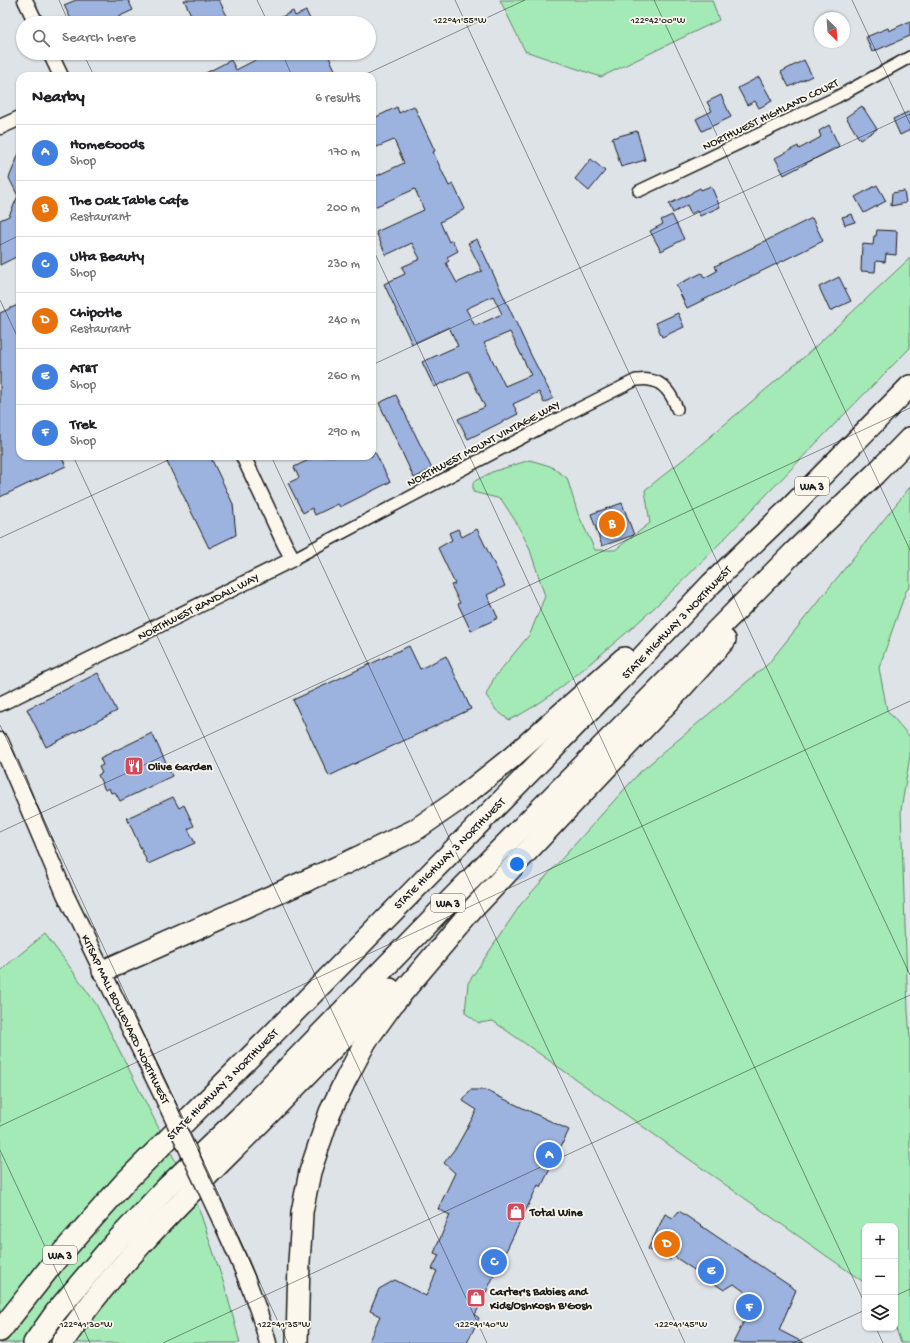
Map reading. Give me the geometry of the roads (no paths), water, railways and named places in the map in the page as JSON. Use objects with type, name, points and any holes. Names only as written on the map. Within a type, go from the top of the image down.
[{"type":"highway","name":"STATE HIGHWAY 3 NORTHWEST","points":[[0,1330],[54,1262],[124,1183],[272,1035],[711,584],[790,508],[910,386]]},
{"type":"highway","name":"WA 3","points":[[34,1343],[56,1312],[86,1276],[164,1190],[239,1118],[459,891],[795,550],[875,474],[910,438]]},
{"type":"highway","points":[[297,1343],[302,1212],[310,1172],[330,1112],[366,1041],[406,987],[472,910],[676,694],[875,474]]},
{"type":"highway","points":[[103,971],[344,864],[400,838],[429,821],[511,758],[611,669],[711,584]]},
{"type":"highway","points":[[62,1343],[92,1302],[124,1263],[186,1196],[300,1083],[399,980],[472,910]]},
{"type":"highway","points":[[0,1306],[47,1254],[124,1183]]},
{"type":"main road","name":"KITSAP MALL BOULEVARD NORTHWEST","points":[[0,741],[65,894],[165,1101],[244,1271],[260,1314],[268,1343]]},
{"type":"main road","points":[[0,767],[17,781]]},
{"type":"street","points":[[25,0],[33,16]]},
{"type":"street","name":"NORTHWEST HIGHLAND COURT","points":[[639,192],[837,97],[910,57]]},
{"type":"street","points":[[53,60],[59,72]]},
{"type":"street","points":[[0,128],[16,120]]},
{"type":"street","name":"NORTHWEST MOUNT VINTAGE WAY","points":[[294,559],[396,503],[636,380],[651,380],[664,386],[674,400],[677,409]]},
{"type":"street","points":[[245,460],[285,545],[294,559]]},
{"type":"street","name":"NORTHWEST RANDALL WAY","points":[[0,704],[294,559]]},
{"type":"place","name":"The Oak Table Cafe","points":[[612,524]]},
{"type":"place","name":"Olive Garden","points":[[134,766]]},
{"type":"place","name":"HomeGoods","points":[[549,1155]]},
{"type":"place","name":"Total Wine","points":[[516,1212]]},
{"type":"place","name":"Chipotle","points":[[667,1244]]},
{"type":"place","name":"Ulta Beauty","points":[[494,1262]]},
{"type":"place","name":"AT&T","points":[[711,1271]]},
{"type":"place","name":"Carter's Babies and Kids/OshKosh B'Gosh","points":[[476,1298]]},
{"type":"place","name":"Trek","points":[[749,1307]]}]
